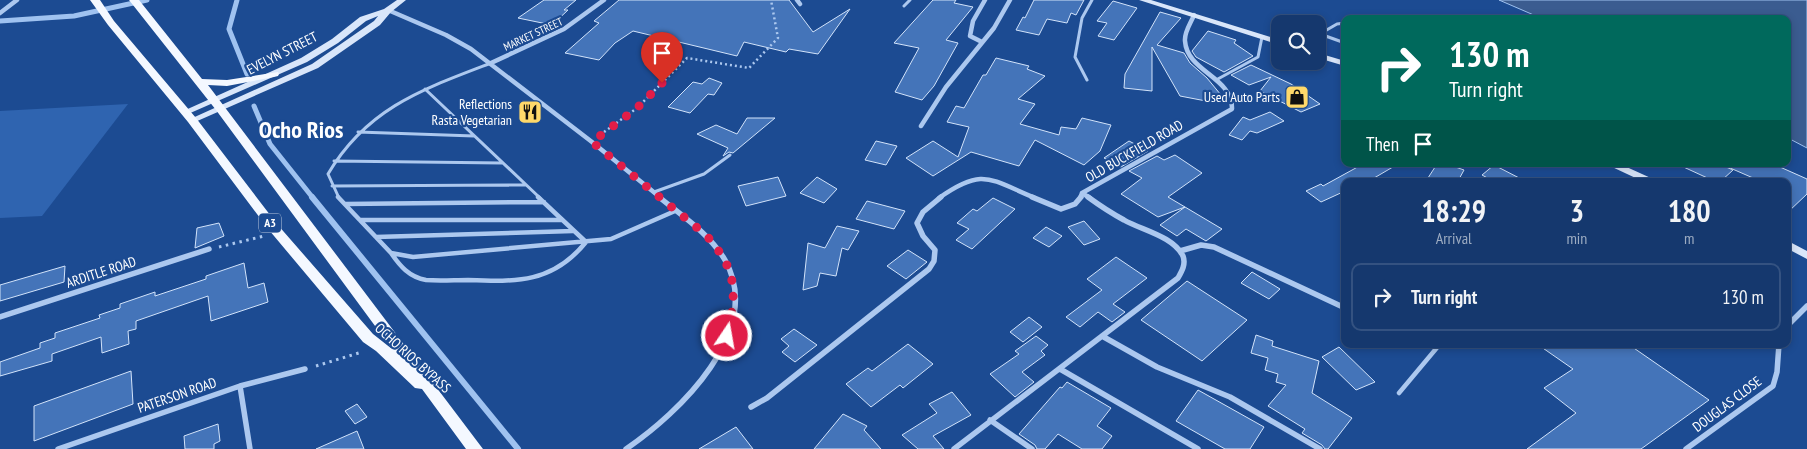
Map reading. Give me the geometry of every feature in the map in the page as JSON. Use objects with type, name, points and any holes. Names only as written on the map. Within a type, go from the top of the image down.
[{"type":"main road","name":"OCHO RIOS BYPASS","points":[[96,0],[111,23],[188,116],[278,233],[368,338],[381,347],[446,408]]},
{"type":"main road","name":"OCHO RIOS BYPASS","points":[[134,0],[217,104],[446,408]]},
{"type":"main road","points":[[200,82],[227,83],[274,74]]},
{"type":"main road","name":"A3","points":[[446,408],[475,449]]},
{"type":"street","points":[[0,13],[17,0]]},
{"type":"street","name":"EVELYN STREET","points":[[188,116],[315,66],[377,23],[388,10],[402,0]]},
{"type":"street","name":"MARKET STREET","points":[[491,63],[551,38],[572,26],[604,0]]},
{"type":"street","points":[[982,42],[970,36],[973,21],[985,0]]},
{"type":"street","points":[[921,126],[946,87],[994,28],[1010,0]]},
{"type":"street","points":[[1144,0],[1162,3],[1271,40]]},
{"type":"street","points":[[388,10],[446,35],[491,63],[654,192],[706,235],[720,251],[729,269],[734,289],[732,316],[727,336],[718,358],[702,380],[646,436],[626,449]]},
{"type":"street","name":"EVELYN STREET","points":[[217,104],[312,56],[363,19],[388,10]]},
{"type":"street","name":"OLD BUCKFIELD ROAD","points":[[1180,251],[1160,237],[1125,221],[1082,193],[1232,109],[1234,103],[1231,94],[1195,62],[1187,51],[1185,40],[1194,15]]},
{"type":"street","points":[[1326,58],[1341,63]]},
{"type":"street","points":[[1620,167],[1643,178]]},
{"type":"street","points":[[751,407],[775,392],[929,270],[936,262],[937,255],[934,248],[919,231],[917,222],[920,214],[929,206],[960,185],[976,178],[989,178],[1061,209],[1073,206],[1080,200],[1082,193]]},
{"type":"street","points":[[954,449],[1178,278],[1186,264],[1180,251],[1201,245],[1214,246],[1341,306]]},
{"type":"street","points":[[1791,247],[1807,255]]},
{"type":"street","name":"ARDITLE ROAD","points":[[0,317],[209,249]]},
{"type":"street","points":[[1791,322],[1807,306]]},
{"type":"street","points":[[1102,336],[1157,367],[1230,397],[1320,449]]},
{"type":"street","name":"DOUGLAS CLOSE","points":[[1686,449],[1773,386],[1777,372],[1779,348]]},
{"type":"street","name":"PATERSON ROAD","points":[[58,449],[240,386],[305,369]]},
{"type":"street","points":[[1060,369],[1198,449]]},
{"type":"street","points":[[240,386],[250,449]]},
{"type":"street","points":[[990,420],[1032,449]]},
{"type":"lane","points":[[904,6],[910,0]]},
{"type":"lane","points":[[1087,80],[1075,57],[1082,18],[1092,0]]},
{"type":"lane","points":[[1326,31],[1341,24]]},
{"type":"lane","points":[[1216,80],[1258,57],[1262,37]]},
{"type":"lane","points":[[1326,37],[1341,42]]},
{"type":"lane","points":[[491,63],[425,89],[390,109],[358,132],[334,160],[328,174],[336,195],[391,253],[399,266],[416,277],[439,280],[519,281],[553,271],[579,253],[586,242]]},
{"type":"lane","points":[[425,89],[586,242]]},
{"type":"lane","points":[[358,132],[474,136]]},
{"type":"lane","points":[[654,192],[693,179],[730,156]]},
{"type":"lane","points":[[334,160],[502,163]]},
{"type":"lane","points":[[332,186],[526,186]]},
{"type":"lane","points":[[345,204],[544,202]]},
{"type":"lane","points":[[391,253],[413,257],[611,239],[675,211]]},
{"type":"lane","points":[[360,220],[562,220]]},
{"type":"lane","points":[[376,237],[574,231]]},
{"type":"lane","points":[[1399,393],[1437,348]]},
{"type":"path","points":[[592,142],[637,108],[687,58],[749,68],[778,38],[771,0]]},
{"type":"path","points":[[209,249],[278,233]]},
{"type":"path","points":[[305,369],[381,347]]},
{"type":"shaded area","points":[[1499,0],[1807,0],[1807,148],[1791,140],[1791,15],[1534,15]]},
{"type":"shaded area","points":[[128,104],[42,216],[0,218],[0,111]]},
{"type":"building","points":[[544,0],[576,0],[564,10],[568,10],[552,25],[518,18]]},
{"type":"building","points":[[619,0],[789,0],[813,32],[850,9],[818,54],[789,49],[786,52],[744,42],[737,56],[633,31],[615,43],[599,60],[565,53],[599,23],[594,21]]},
{"type":"building","points":[[933,0],[956,0],[954,3],[973,7],[946,40],[958,43],[934,86],[922,100],[895,92],[919,48],[894,43]]},
{"type":"building","points":[[1034,0],[1084,0],[1076,15],[1071,13],[1067,23],[1047,19],[1039,35],[1016,30],[1023,17],[1025,18]]},
{"type":"building","points":[[1113,1],[1137,8],[1114,40],[1098,36],[1107,23],[1097,21]]},
{"type":"building","points":[[1160,12],[1181,18],[1157,45],[1184,53],[1190,63],[1207,78],[1221,95],[1206,101],[1180,96],[1152,47],[1152,91],[1124,88],[1125,74]]},
{"type":"building","points":[[1208,31],[1236,40],[1234,43],[1253,56],[1224,72],[1196,57],[1192,51]]},
{"type":"building","points":[[996,58],[1029,66],[1027,69],[1045,76],[1018,99],[1035,104],[1020,124],[1059,135],[1061,127],[1076,129],[1082,118],[1111,125],[1100,151],[1084,165],[1035,140],[1019,166],[971,152],[933,176],[906,158],[933,141],[958,157],[969,127],[947,122],[956,106],[964,108],[983,75],[986,75]]},
{"type":"building","points":[[1251,65],[1291,84],[1320,104],[1301,112],[1260,91],[1271,77],[1249,85],[1231,75]]},
{"type":"building","points":[[709,78],[722,83],[714,95],[708,94],[690,113],[668,107],[693,82],[702,84]]},
{"type":"building","points":[[1270,112],[1284,121],[1257,133],[1250,131],[1242,140],[1229,135],[1243,117],[1250,120]]},
{"type":"building","points":[[747,118],[775,118],[733,153],[729,152],[723,156],[728,148],[697,134],[716,125],[737,134]]},
{"type":"building","points":[[876,141],[897,146],[886,165],[865,160]]},
{"type":"building","points":[[1129,141],[1148,151],[1121,167],[1104,158]]},
{"type":"building","points":[[1175,155],[1202,173],[1168,197],[1185,207],[1158,217],[1121,194],[1142,178],[1129,171],[1157,156],[1164,160]]},
{"type":"building","points":[[1358,167],[1393,167],[1374,178],[1341,178],[1341,193],[1321,202],[1306,191],[1321,184],[1323,186]]},
{"type":"building","points":[[1435,167],[1456,167],[1464,170],[1460,178],[1428,178]]},
{"type":"building","points":[[1492,167],[1498,167],[1519,178],[1488,178],[1482,175]]},
{"type":"building","points":[[1684,167],[1726,167],[1733,170],[1724,178],[1707,178]]},
{"type":"building","points":[[1728,167],[1780,167],[1807,179],[1807,194],[1791,209],[1791,178],[1753,178]]},
{"type":"building","points":[[778,177],[786,196],[746,206],[738,186]]},
{"type":"building","points":[[817,177],[837,189],[824,203],[800,193]]},
{"type":"building","points":[[993,198],[1015,209],[972,249],[956,240],[969,229],[957,223],[973,209],[977,211]]},
{"type":"building","points":[[867,201],[905,211],[894,229],[856,219]]},
{"type":"building","points":[[1185,207],[1222,229],[1206,241],[1186,229],[1177,236],[1160,225]]},
{"type":"building","points":[[1084,221],[1100,239],[1084,245],[1068,227]]},
{"type":"building","points":[[219,223],[224,236],[195,248],[197,228]]},
{"type":"building","points":[[837,226],[859,231],[848,250],[842,248],[836,276],[820,273],[817,286],[803,290],[808,243],[825,248]]},
{"type":"building","points":[[1046,227],[1062,236],[1049,247],[1033,238]]},
{"type":"building","points":[[908,250],[927,262],[906,279],[887,266]]},
{"type":"building","points":[[1116,257],[1147,278],[1113,304],[1125,312],[1112,322],[1098,312],[1080,327],[1066,317],[1102,290],[1087,279]]},
{"type":"building","points":[[244,263],[248,288],[264,283],[268,302],[211,321],[208,296],[136,321],[136,329],[128,331],[129,344],[102,353],[101,337],[52,354],[52,361],[0,376],[0,362],[40,348],[40,343],[55,338],[55,333],[100,318],[99,315],[120,308],[120,304],[155,292],[155,296],[206,279],[206,276]]},
{"type":"building","points":[[65,266],[64,282],[0,301],[0,285]]},
{"type":"building","points":[[1252,272],[1280,289],[1269,299],[1241,283]]},
{"type":"building","points":[[1187,281],[1247,320],[1202,361],[1141,320]]},
{"type":"building","points":[[1029,317],[1042,327],[1023,342],[1010,332]]},
{"type":"building","points":[[794,329],[817,345],[795,362],[782,352],[789,346],[781,339]]},
{"type":"building","points":[[1256,335],[1273,341],[1272,346],[1319,361],[1312,393],[1352,418],[1328,449],[1325,449],[1322,445],[1302,433],[1305,429],[1268,406],[1286,385],[1276,382],[1278,374],[1265,370],[1268,358],[1251,353]]},
{"type":"building","points":[[1036,336],[1048,345],[1041,351],[1045,355],[1022,372],[1034,382],[1015,397],[990,374],[1019,354],[1015,351]]},
{"type":"building","points":[[908,344],[933,364],[903,388],[900,385],[871,407],[846,384],[868,368],[872,371]]},
{"type":"building","points":[[1339,347],[1375,382],[1356,390],[1322,357]]},
{"type":"building","points":[[1543,348],[1634,348],[1709,400],[1641,449],[1527,449],[1576,413],[1544,388],[1573,369]]},
{"type":"building","points":[[131,371],[133,404],[34,441],[34,406]]},
{"type":"building","points":[[1067,382],[1111,408],[1097,426],[1112,436],[1102,449],[1082,449],[1058,434],[1045,449],[1037,449],[1035,445],[1019,434],[1060,387],[1062,388]]},
{"type":"building","points":[[1198,390],[1264,427],[1250,449],[1225,449],[1176,421]]},
{"type":"building","points":[[952,392],[971,415],[933,436],[944,449],[918,449],[902,435],[937,413],[929,404]]},
{"type":"building","points":[[357,404],[367,417],[355,424],[345,411]]},
{"type":"building","points":[[843,414],[867,426],[864,430],[881,449],[814,449]]},
{"type":"building","points":[[218,424],[220,441],[214,444],[214,449],[185,449],[184,436]]},
{"type":"building","points":[[736,427],[753,449],[699,449]]},
{"type":"building","points":[[357,431],[364,449],[316,449]]},
{"type":"waterway","points":[[0,21],[74,16],[147,0]]},
{"type":"waterway","points":[[237,0],[229,29],[247,74]]},
{"type":"waterway","points":[[254,106],[270,144],[313,198]]},
{"type":"waterway","points":[[312,197],[518,449]]},
{"type":"place","name":"Used Auto Parts","points":[[1297,97]]},
{"type":"place","name":"Reflections Rasta Vegetarian","points":[[530,112]]},
{"type":"district","name":"Ocho Rios","points":[[301,130]]},
{"type":"route","points":[[662,83],[637,108],[592,142],[706,235],[720,251],[729,269],[734,289],[732,316],[727,336]]}]
